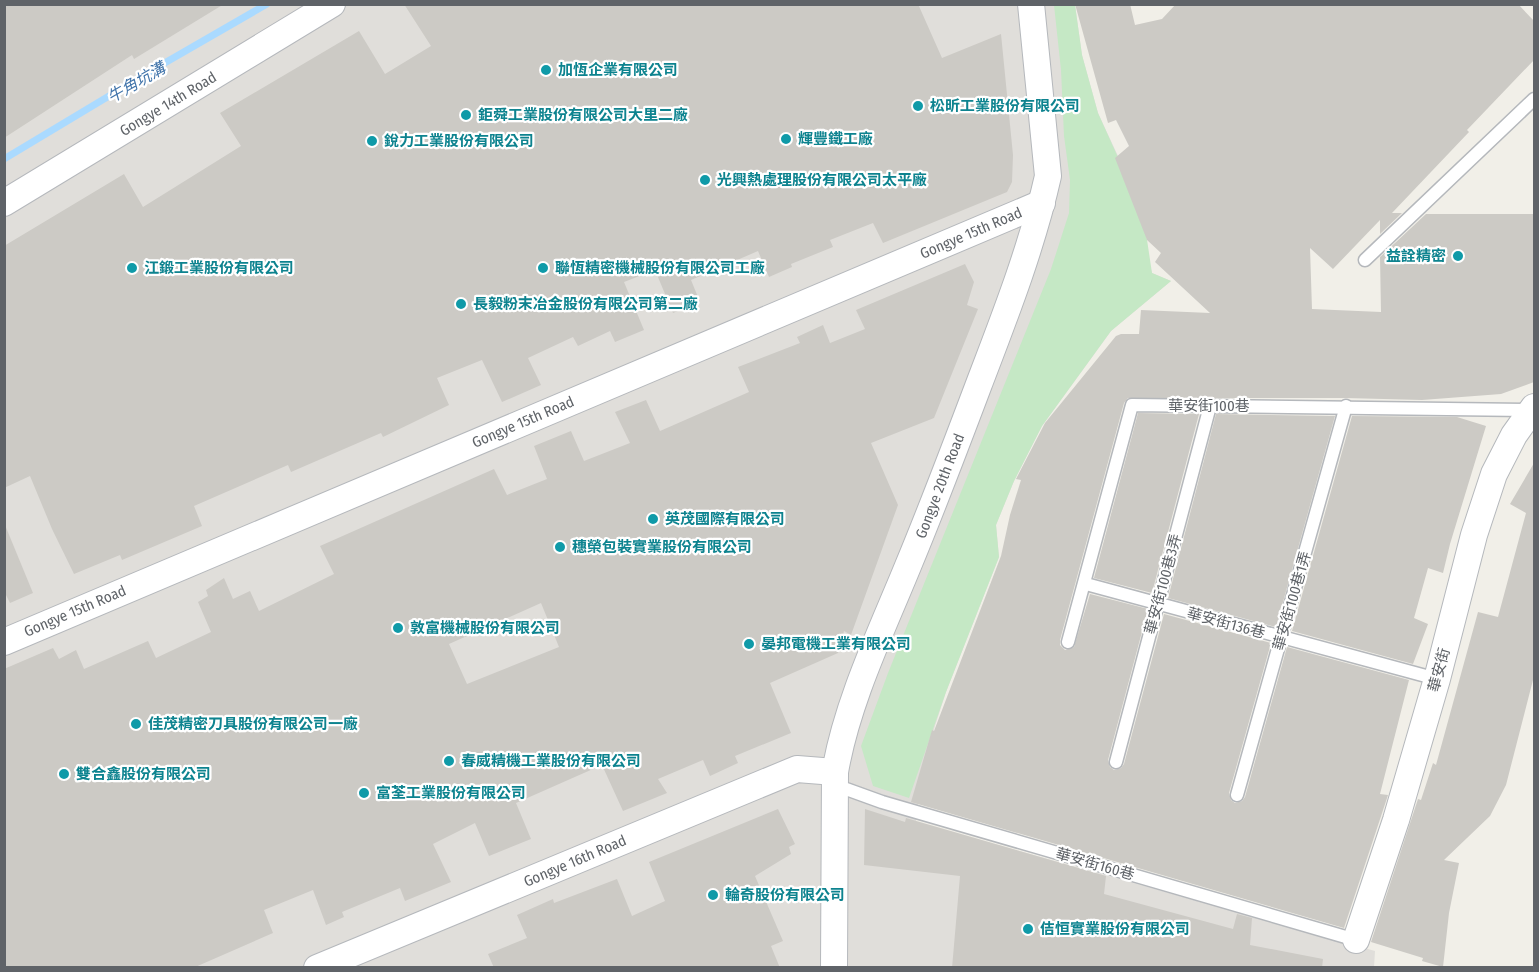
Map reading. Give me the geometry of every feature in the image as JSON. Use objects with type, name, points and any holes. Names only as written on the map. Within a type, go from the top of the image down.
[{"type":"street","name":"Gongye 14th Road","points":[[4,204],[300,12],[332,4]]},
{"type":"street","name":"Gongye 20th Road","points":[[834,968],[835,779],[838,750],[1011,303],[1048,176],[1031,4]]},
{"type":"street","name":"Gongye 15th Road","points":[[4,642],[1042,203]]},
{"type":"street","name":"華安街","points":[[1356,940],[1396,820],[1437,679],[1474,535],[1494,474],[1514,435],[1533,408]]},
{"type":"street","name":"Gongye 16th Road","points":[[317,968],[796,769],[835,779]]},
{"type":"lane","points":[[1365,260],[1534,99]]},
{"type":"lane","name":"華安街100巷","points":[[1068,642],[1086,584],[1132,405],[1533,408]]},
{"type":"lane","name":"華安街100巷3弄","points":[[1116,762],[1210,406]]},
{"type":"lane","name":"華安街100巷1弄","points":[[1237,795],[1346,406]]},
{"type":"lane","name":"華安街136巷","points":[[1086,584],[1437,679]]},
{"type":"lane","name":"華安街160巷","points":[[835,779],[882,802],[1356,940]]},
{"type":"shaded area","points":[[5,5],[1075,5],[1082,55],[1098,113],[1118,156],[1152,273],[1171,281],[1111,331],[1042,426],[1014,481],[996,525],[999,557],[935,726],[921,777],[916,822],[1375,951],[1374,967],[5,968]]},
{"type":"green space","points":[[1054,5],[1075,5],[1082,55],[1098,113],[1143,213],[1152,273],[1171,281],[1111,331],[1042,426],[1014,481],[996,525],[999,557],[946,692],[909,798],[873,786],[861,746],[888,673],[1051,269],[1069,213],[1070,180],[1064,136],[1061,70]]},
{"type":"building","points":[[4,4],[224,4],[134,59],[132,55],[4,138]]},
{"type":"building","points":[[404,4],[918,4],[942,58],[1001,34],[1013,155],[1012,182],[1007,192],[883,243],[873,223],[830,240],[833,247],[791,264],[792,267],[769,277],[758,251],[691,280],[700,302],[673,313],[655,270],[624,282],[644,330],[615,342],[610,331],[578,346],[573,337],[528,358],[541,385],[502,402],[482,360],[437,378],[449,405],[383,437],[381,433],[291,472],[288,465],[194,506],[202,526],[122,560],[120,555],[74,574],[30,476],[4,488],[4,246],[124,174],[143,207],[241,146],[220,113],[359,31],[385,74],[431,46]]},
{"type":"building","points":[[1075,4],[1130,4],[1135,25],[1162,19],[1176,4],[1518,4],[1534,21],[1534,60],[1392,213],[1402,213],[1380,234],[1380,220],[1333,269],[1310,248],[1312,309],[1381,312],[1380,257],[1426,214],[1534,214],[1534,382],[1501,394],[1422,400],[1128,398],[1124,403],[1060,640],[1060,645],[1065,650],[1074,647],[1090,594],[1148,609],[1108,760],[1110,767],[1114,770],[1121,768],[1124,764],[1164,614],[1271,643],[1229,793],[1231,800],[1235,803],[1242,801],[1245,797],[1287,647],[1409,680],[1380,794],[1388,795],[1344,928],[911,802],[932,730],[934,731],[1001,556],[1021,480],[1016,479],[1045,423],[1116,336],[1139,334],[1141,310],[1210,313],[1155,262],[1161,253],[1147,240],[1115,158],[1129,146],[1116,120],[1108,123]]},
{"type":"building","points":[[965,264],[974,282],[967,305],[978,309],[934,418],[871,443],[898,505],[851,635],[844,631],[838,653],[770,683],[791,733],[735,756],[738,763],[710,776],[703,760],[658,779],[667,793],[623,811],[602,765],[516,803],[531,839],[489,856],[475,823],[433,844],[451,882],[405,901],[400,888],[342,912],[344,917],[326,925],[313,890],[264,910],[273,933],[193,968],[4,968],[4,669],[53,648],[59,659],[76,650],[84,669],[148,641],[156,658],[211,632],[198,602],[208,596],[206,590],[224,578],[233,599],[250,591],[259,611],[334,574],[320,546],[494,469],[507,495],[547,479],[534,446],[571,431],[584,461],[630,443],[615,412],[646,400],[660,431],[749,392],[738,367],[800,343],[797,337],[823,325],[830,343],[865,329],[856,310]],"holes":[[[541,603],[559,647],[467,684],[449,644]]]},
{"type":"building","points":[[1138,413],[1199,414],[1152,593],[1094,578]]},
{"type":"building","points":[[1216,414],[1335,416],[1276,627],[1168,598]]},
{"type":"building","points":[[1352,416],[1457,417],[1486,426],[1443,573],[1428,568],[1414,618],[1428,624],[1413,664],[1292,631]]},
{"type":"building","points":[[1534,463],[1534,676],[1506,785],[1490,816],[1444,860],[1459,863],[1449,913],[1443,967],[1422,961],[1423,958],[1371,942],[1418,799],[1421,800],[1433,763],[1436,765],[1478,612],[1498,617],[1526,513],[1510,504]]},
{"type":"building","points":[[5,525],[33,593],[10,603],[4,591]]},
{"type":"building","points":[[778,809],[795,844],[789,847],[791,854],[755,876],[783,941],[771,946],[780,968],[494,968],[488,954],[527,938],[517,915],[553,899],[554,903],[617,879],[632,916],[665,901],[649,862]]},
{"type":"building","points":[[865,809],[905,822],[906,818],[1106,876],[1104,894],[1233,929],[1237,914],[1252,918],[1250,945],[1323,959],[1322,968],[952,968],[960,876],[864,865]]},
{"type":"waterway","name":"牛角坑溝","points":[[4,159],[267,4]]},
{"type":"place","name":"加恆企業有限公司","points":[[546,70]]},
{"type":"place","name":"松昕工業股份有限公司","points":[[918,106]]},
{"type":"place","name":"鉅舜工業股份有限公司大里二廠","points":[[466,115]]},
{"type":"place","name":"輝豐鐵工廠","points":[[786,139]]},
{"type":"place","name":"銳力工業股份有限公司","points":[[372,141]]},
{"type":"place","name":"光興熱處理股份有限公司太平廠","points":[[705,180]]},
{"type":"place","name":"益詮精密","points":[[1458,256]]},
{"type":"place","name":"江鍛工業股份有限公司","points":[[132,268]]},
{"type":"place","name":"聯恆精密機械股份有限公司工廠","points":[[543,268]]},
{"type":"place","name":"長毅粉末冶金股份有限公司第二廠","points":[[461,304]]},
{"type":"place","name":"英茂國際有限公司","points":[[653,519]]},
{"type":"place","name":"穗榮包裝實業股份有限公司","points":[[560,547]]},
{"type":"place","name":"敦富機械股份有限公司","points":[[398,628]]},
{"type":"place","name":"晏邦電機工業有限公司","points":[[749,644]]},
{"type":"place","name":"佳茂精密刀具股份有限公司一廠","points":[[136,724]]},
{"type":"place","name":"春威精機工業股份有限公司","points":[[449,761]]},
{"type":"place","name":"雙合鑫股份有限公司","points":[[64,774]]},
{"type":"place","name":"富荃工業股份有限公司","points":[[364,793]]},
{"type":"place","name":"輪奇股份有限公司","points":[[713,895]]},
{"type":"place","name":"佶恒實業股份有限公司","points":[[1028,929]]}]
